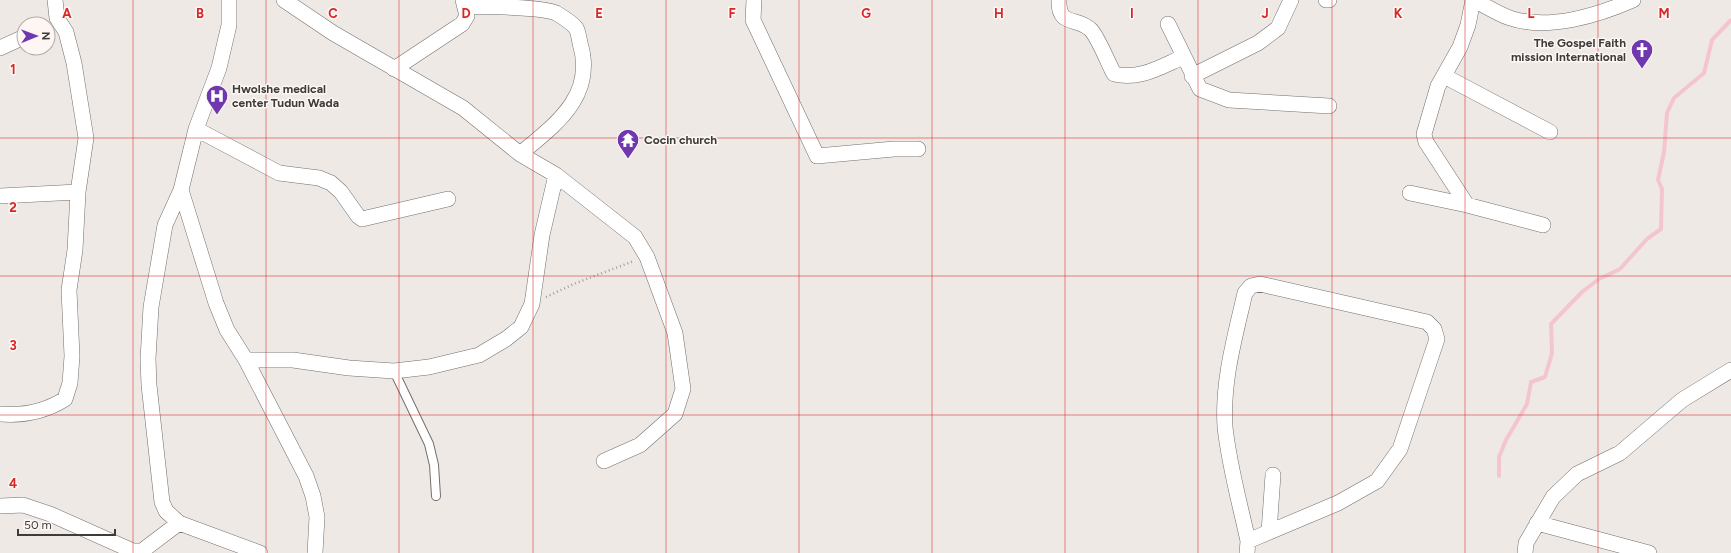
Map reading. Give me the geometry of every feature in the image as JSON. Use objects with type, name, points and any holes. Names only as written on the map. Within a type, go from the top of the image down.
[{"type":"street","points":[[53,16],[55,0]]},
{"type":"street","points":[[229,0],[229,25],[219,68],[196,129],[181,190],[165,225],[151,307],[148,359],[149,385],[162,502],[166,511],[179,523],[260,553]]},
{"type":"street","points":[[284,0],[333,33],[463,108],[520,154],[556,175],[635,237],[648,256],[675,333],[683,389],[675,414],[640,445],[604,461]]},
{"type":"street","points":[[754,0],[753,20],[817,156],[894,149],[918,149]]},
{"type":"street","points":[[1059,0],[1059,11],[1063,16],[1070,22],[1081,24],[1091,30],[1114,74],[1127,77],[1137,76],[1183,57]]},
{"type":"street","points":[[1192,76],[1258,43],[1278,28],[1291,0]]},
{"type":"street","points":[[1467,205],[1426,142],[1424,134],[1438,86],[1460,47],[1468,25],[1473,0],[1511,18],[1530,22],[1556,22],[1603,13],[1633,0]]},
{"type":"street","points":[[394,69],[462,24],[466,16],[464,3],[556,13],[576,28],[582,48],[584,69],[579,90],[561,120],[520,154]]},
{"type":"street","points":[[0,414],[17,415],[53,406],[65,399],[70,383],[72,356],[69,290],[75,250],[78,192],[86,138],[74,63],[66,32],[56,24]]},
{"type":"street","points":[[1168,24],[1192,76],[1200,89],[1229,100],[1329,106]]},
{"type":"street","points":[[0,48],[16,41]]},
{"type":"street","points":[[1444,76],[1550,132]]},
{"type":"street","points":[[196,129],[280,173],[319,178],[331,183],[341,192],[358,216],[362,219],[448,199]]},
{"type":"street","points":[[246,360],[294,360],[349,368],[394,371],[428,367],[479,355],[522,327],[532,304],[542,235],[556,175]]},
{"type":"street","points":[[181,190],[216,303],[226,330],[246,360],[306,476],[313,496],[317,516],[315,553]]},
{"type":"street","points":[[0,196],[78,192]]},
{"type":"street","points":[[1410,193],[1467,205],[1543,225]]},
{"type":"street","points":[[1260,284],[1427,322],[1434,329],[1437,339],[1400,449],[1377,481],[1338,503],[1269,532],[1248,547],[1225,427],[1229,361],[1245,293],[1250,286],[1260,284]]},
{"type":"street","points":[[1525,553],[1526,543],[1553,498],[1577,474],[1620,453],[1682,400],[1731,370]]},
{"type":"street","points":[[1269,532],[1273,475]]},
{"type":"street","points":[[0,506],[23,505],[30,507],[133,551],[142,551],[179,523]]},
{"type":"street","points":[[1537,523],[1649,553]]},
{"type":"lane","points":[[394,371],[429,444],[434,465],[436,496]]},
{"type":"path","points":[[532,304],[616,266],[648,256]]},
{"type":"waterway","points":[[1499,476],[1499,457],[1506,440],[1527,404],[1531,382],[1545,377],[1552,353],[1551,324],[1582,292],[1599,279],[1620,269],[1647,239],[1661,229],[1662,189],[1658,180],[1664,152],[1667,113],[1674,98],[1704,73],[1712,40],[1731,20]]},
{"type":"place","name":"The Gospel Faith mission International","points":[[1642,70]]},
{"type":"place","name":"Hwolshe medical center Tudun Wada","points":[[217,116]]},
{"type":"place","name":"Cocin church","points":[[628,160]]}]
